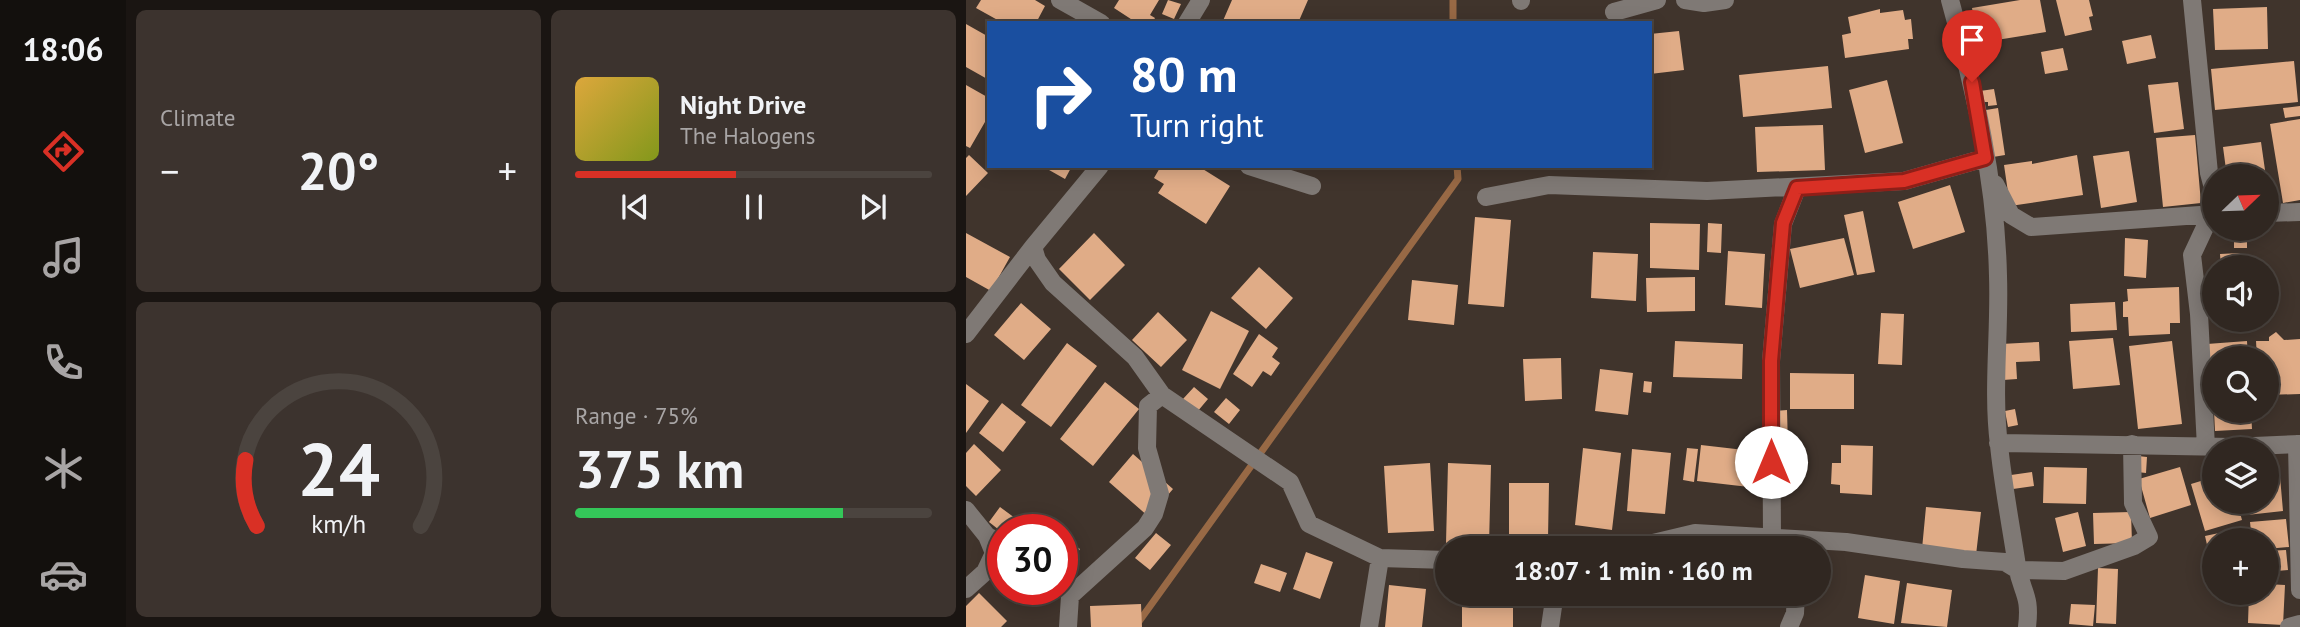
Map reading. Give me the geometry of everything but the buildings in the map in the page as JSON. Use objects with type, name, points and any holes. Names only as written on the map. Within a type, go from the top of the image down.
[{"type":"street","points":[[1060,0],[1097,21]]},
{"type":"street","points":[[1188,21],[1201,0]]},
{"type":"street","points":[[1614,12],[1657,0]]},
{"type":"street","points":[[1685,0],[1704,3],[1725,0]]},
{"type":"street","points":[[1950,0],[1972,82],[1985,158],[1992,179],[2011,215],[2031,227],[2202,213]]},
{"type":"street","points":[[2192,0],[2208,164]]},
{"type":"street","points":[[1486,197],[1549,185],[1707,191],[1904,181],[1985,158]]},
{"type":"street","points":[[966,334],[1098,168]]},
{"type":"street","points":[[1255,168],[1312,186]]},
{"type":"street","points":[[1992,179],[1998,275],[1998,443],[2018,570],[2030,603],[2027,627]]},
{"type":"street","points":[[1772,536],[1771,361],[1783,223],[1797,188]]},
{"type":"street","points":[[2279,213],[2300,212]]},
{"type":"street","points":[[2202,235],[2192,255],[2199,314],[2205,437]]},
{"type":"street","points":[[1033,247],[1037,260],[1053,282],[1135,357],[1162,395],[1290,482],[1309,524],[1334,533],[1380,558],[1435,560]]},
{"type":"street","points":[[1078,582],[1144,528],[1154,514],[1160,494],[1147,448],[1148,406],[1162,395]]},
{"type":"street","points":[[1998,443],[2202,447]]},
{"type":"street","points":[[1831,546],[2005,562],[2018,570],[2064,571],[2134,546],[2149,537],[2133,503],[2132,444]]},
{"type":"street","points":[[2279,445],[2299,444],[2300,590]]},
{"type":"street","points":[[966,510],[987,532]]},
{"type":"street","points":[[1682,536],[1695,533],[1753,536]]},
{"type":"street","points":[[1369,627],[1380,558]]},
{"type":"street","points":[[966,589],[987,568]]},
{"type":"street","points":[[1066,605],[1068,627]]},
{"type":"street","points":[[1550,627],[1553,606]]},
{"type":"street","points":[[1789,627],[1795,606]]},
{"type":"street","points":[[2289,627],[2300,624]]},
{"type":"waterway","points":[[1453,0],[1453,21]]},
{"type":"waterway","points":[[1135,627],[1458,179],[1457,168]]},
{"type":"route","points":[[1771,462],[1771,361],[1783,223],[1797,188],[1904,181],[1985,158],[1972,82]]}]
